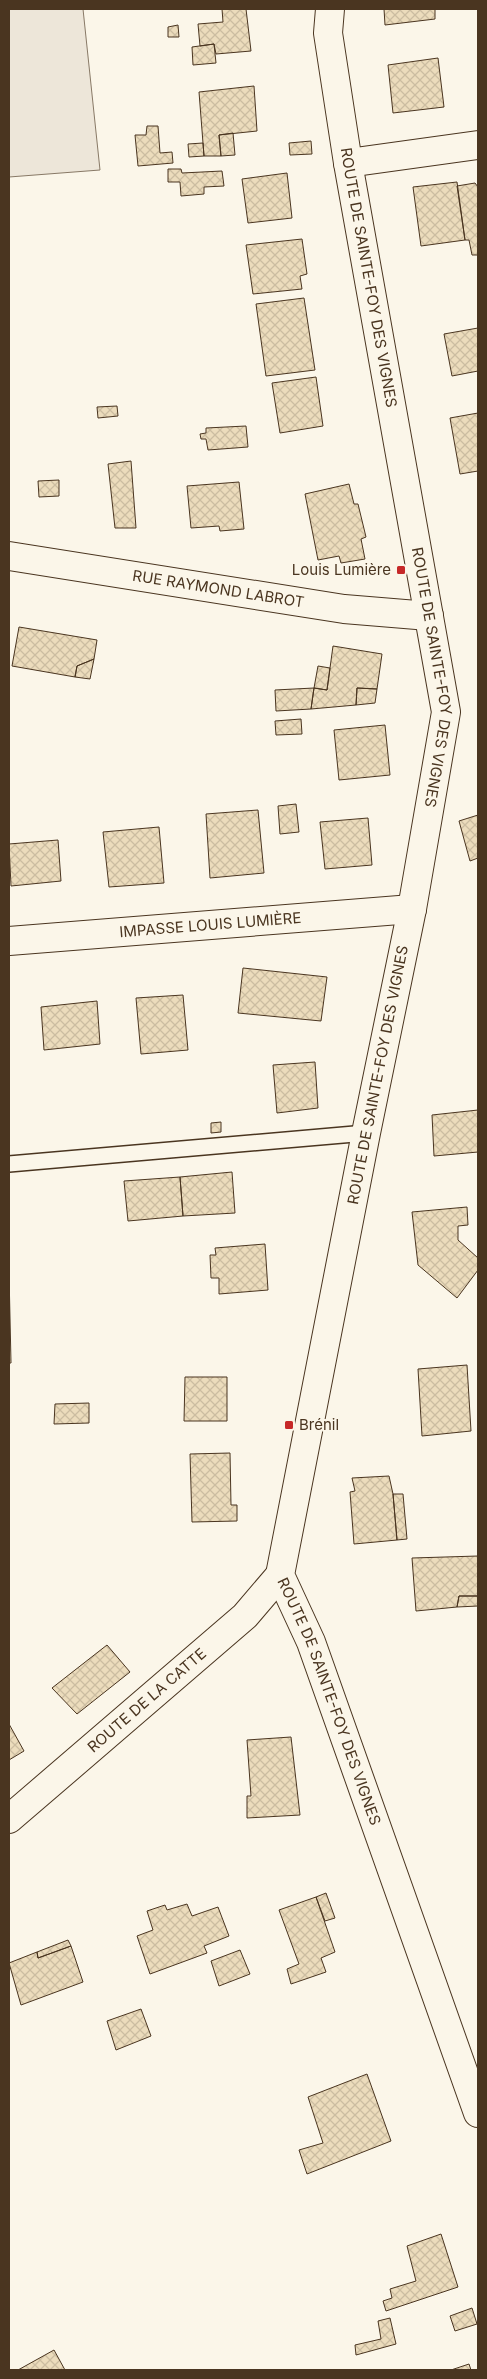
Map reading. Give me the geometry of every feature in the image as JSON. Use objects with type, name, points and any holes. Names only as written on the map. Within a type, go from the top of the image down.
[{"type":"street","name":"ROUTE DE SAINTE-FOY DES VIGNES","points":[[330,9],[328,33],[348,164],[446,712],[412,909],[366,1133],[280,1575],[311,1642],[478,2113]]},
{"type":"street","points":[[348,164],[478,145]]},
{"type":"street","name":"RUE RAYMOND LABROT","points":[[9,556],[344,609],[429,616]]},
{"type":"street","name":"IMPASSE LOUIS LUMIÈRE","points":[[9,941],[412,909]]},
{"type":"street","name":"ROUTE DE LA CATTE","points":[[9,1820],[246,1616],[280,1575]]},
{"type":"lane","points":[[9,1164],[366,1133]]},
{"type":"shaded area","points":[[9,9],[83,9],[100,170],[9,177]]},
{"type":"building","points":[[222,9],[246,9],[251,51],[216,54],[214,44],[200,46],[198,24],[223,22]]},
{"type":"building","points":[[384,9],[435,9],[435,19],[385,25]]},
{"type":"building","points":[[178,25],[179,37],[168,37],[168,27]]},
{"type":"building","points":[[214,44],[216,63],[193,65],[192,47]]},
{"type":"building","points":[[438,58],[444,107],[393,113],[388,65]]},
{"type":"building","points":[[254,86],[257,131],[219,135],[221,156],[204,156],[199,92]]},
{"type":"building","points":[[147,126],[158,126],[160,153],[172,152],[173,163],[138,166],[135,135],[146,135]]},
{"type":"building","points":[[233,133],[235,155],[221,156],[219,135]]},
{"type":"building","points":[[311,141],[312,154],[290,155],[289,143]]},
{"type":"building","points":[[203,143],[204,156],[189,157],[188,144]]},
{"type":"building","points":[[168,169],[181,169],[182,173],[222,171],[224,186],[204,187],[204,194],[181,196],[180,182],[168,182]]},
{"type":"building","points":[[287,173],[292,218],[248,223],[242,179]]},
{"type":"building","points":[[457,182],[465,240],[421,246],[413,187]]},
{"type":"building","points":[[475,183],[478,187],[478,255],[472,255],[469,240],[465,240],[457,186]]},
{"type":"building","points":[[302,239],[307,274],[300,276],[302,289],[253,294],[246,245]]},
{"type":"building","points":[[304,298],[315,370],[266,376],[256,304]]},
{"type":"building","points":[[478,328],[478,371],[452,376],[444,334]]},
{"type":"building","points":[[316,377],[323,426],[280,433],[272,383]]},
{"type":"building","points":[[117,406],[118,416],[98,418],[97,407]]},
{"type":"building","points":[[478,413],[478,471],[460,474],[450,418]]},
{"type":"building","points":[[246,426],[248,447],[208,450],[206,439],[201,439],[200,434],[206,433],[206,428]]},
{"type":"building","points":[[131,461],[136,528],[115,528],[108,464]]},
{"type":"building","points":[[59,480],[59,496],[39,497],[38,481]]},
{"type":"building","points":[[239,482],[244,529],[220,531],[219,526],[191,528],[187,486]]},
{"type":"building","points":[[349,484],[354,504],[358,504],[366,537],[361,539],[365,559],[341,563],[339,556],[318,560],[305,494]]},
{"type":"building","points":[[19,627],[97,640],[94,659],[77,666],[75,677],[12,666]]},
{"type":"building","points":[[333,646],[382,654],[377,689],[357,688],[356,705],[311,709],[314,688],[327,690]]},
{"type":"building","points":[[94,659],[90,679],[75,677],[77,666]]},
{"type":"building","points":[[318,666],[330,668],[327,690],[314,688]]},
{"type":"building","points":[[314,688],[311,709],[276,711],[275,690]]},
{"type":"building","points":[[357,688],[377,689],[375,703],[356,705]]},
{"type":"building","points":[[301,719],[302,734],[276,735],[275,721]]},
{"type":"building","points":[[385,725],[390,775],[339,780],[334,730]]},
{"type":"building","points":[[296,804],[299,832],[280,834],[278,806]]},
{"type":"building","points":[[258,810],[264,873],[210,878],[206,814]]},
{"type":"building","points":[[478,815],[478,858],[470,861],[459,821]]},
{"type":"building","points":[[368,818],[372,865],[325,869],[320,822]]},
{"type":"building","points":[[159,827],[164,883],[109,887],[103,832]]},
{"type":"building","points":[[58,840],[61,881],[11,886],[9,844]]},
{"type":"building","points":[[243,968],[327,977],[321,1021],[238,1013]]},
{"type":"building","points":[[183,995],[188,1050],[141,1054],[136,998]]},
{"type":"building","points":[[97,1001],[100,1044],[44,1050],[41,1007]]},
{"type":"building","points":[[315,1062],[318,1108],[277,1113],[273,1065]]},
{"type":"building","points":[[478,1110],[478,1152],[434,1156],[432,1115]]},
{"type":"building","points":[[221,1122],[221,1132],[211,1133],[211,1123]]},
{"type":"building","points":[[232,1172],[235,1213],[183,1216],[180,1177]]},
{"type":"building","points":[[180,1177],[183,1216],[128,1221],[124,1181]]},
{"type":"building","points":[[467,1207],[468,1225],[458,1226],[458,1240],[478,1258],[478,1270],[457,1298],[418,1265],[412,1212]]},
{"type":"building","points":[[265,1244],[268,1290],[219,1294],[219,1278],[211,1278],[210,1255],[216,1255],[215,1248]]},
{"type":"building","points":[[9,1273],[11,1363],[9,1363]]},
{"type":"building","points":[[467,1365],[471,1431],[422,1436],[418,1369]]},
{"type":"building","points":[[185,1377],[227,1377],[227,1421],[184,1421]]},
{"type":"building","points":[[89,1403],[89,1423],[54,1424],[55,1404]]},
{"type":"building","points":[[230,1453],[231,1505],[237,1505],[237,1521],[192,1522],[190,1454]]},
{"type":"building","points":[[389,1476],[393,1494],[397,1540],[354,1544],[350,1492],[355,1491],[352,1478]]},
{"type":"building","points":[[393,1494],[403,1494],[407,1539],[397,1540]]},
{"type":"building","points":[[478,1556],[478,1596],[459,1596],[457,1607],[416,1611],[412,1558]]},
{"type":"building","points":[[459,1596],[478,1596],[478,1606],[457,1607]]},
{"type":"building","points":[[107,1645],[130,1672],[77,1714],[52,1688]]},
{"type":"building","points":[[9,1724],[24,1751],[9,1760]]},
{"type":"building","points":[[291,1737],[300,1815],[247,1818],[247,1796],[251,1796],[247,1740]]},
{"type":"building","points":[[326,1893],[335,1918],[325,1921],[316,1897]]},
{"type":"building","points":[[316,1897],[335,1952],[321,1958],[326,1972],[291,1984],[287,1969],[299,1964],[279,1910]]},
{"type":"building","points":[[187,1904],[192,1916],[218,1907],[229,1936],[204,1946],[207,1953],[150,1974],[137,1936],[153,1930],[147,1911],[165,1905],[167,1910]]},
{"type":"building","points":[[68,1940],[71,1946],[38,1958],[37,1952]]},
{"type":"building","points":[[71,1946],[83,1982],[21,2005],[9,1963],[37,1952],[38,1958]]},
{"type":"building","points":[[240,1950],[250,1974],[219,1986],[211,1961]]},
{"type":"building","points":[[141,2009],[151,2036],[116,2050],[107,2021]]},
{"type":"building","points":[[367,2074],[391,2141],[307,2174],[299,2150],[323,2143],[308,2097]]},
{"type":"building","points":[[441,2234],[458,2287],[386,2311],[383,2301],[392,2298],[390,2289],[416,2281],[407,2246]]},
{"type":"building","points":[[472,2308],[477,2324],[455,2331],[450,2316]]},
{"type":"building","points":[[390,2318],[396,2344],[356,2355],[355,2345],[381,2339],[378,2321]]},
{"type":"building","points":[[54,2350],[65,2370],[18,2370]]},
{"type":"building","points":[[469,2364],[471,2370],[451,2370]]},
{"type":"place","name":"Louis Lumière","points":[[401,570]]},
{"type":"place","name":"Brénil","points":[[289,1425]]}]
